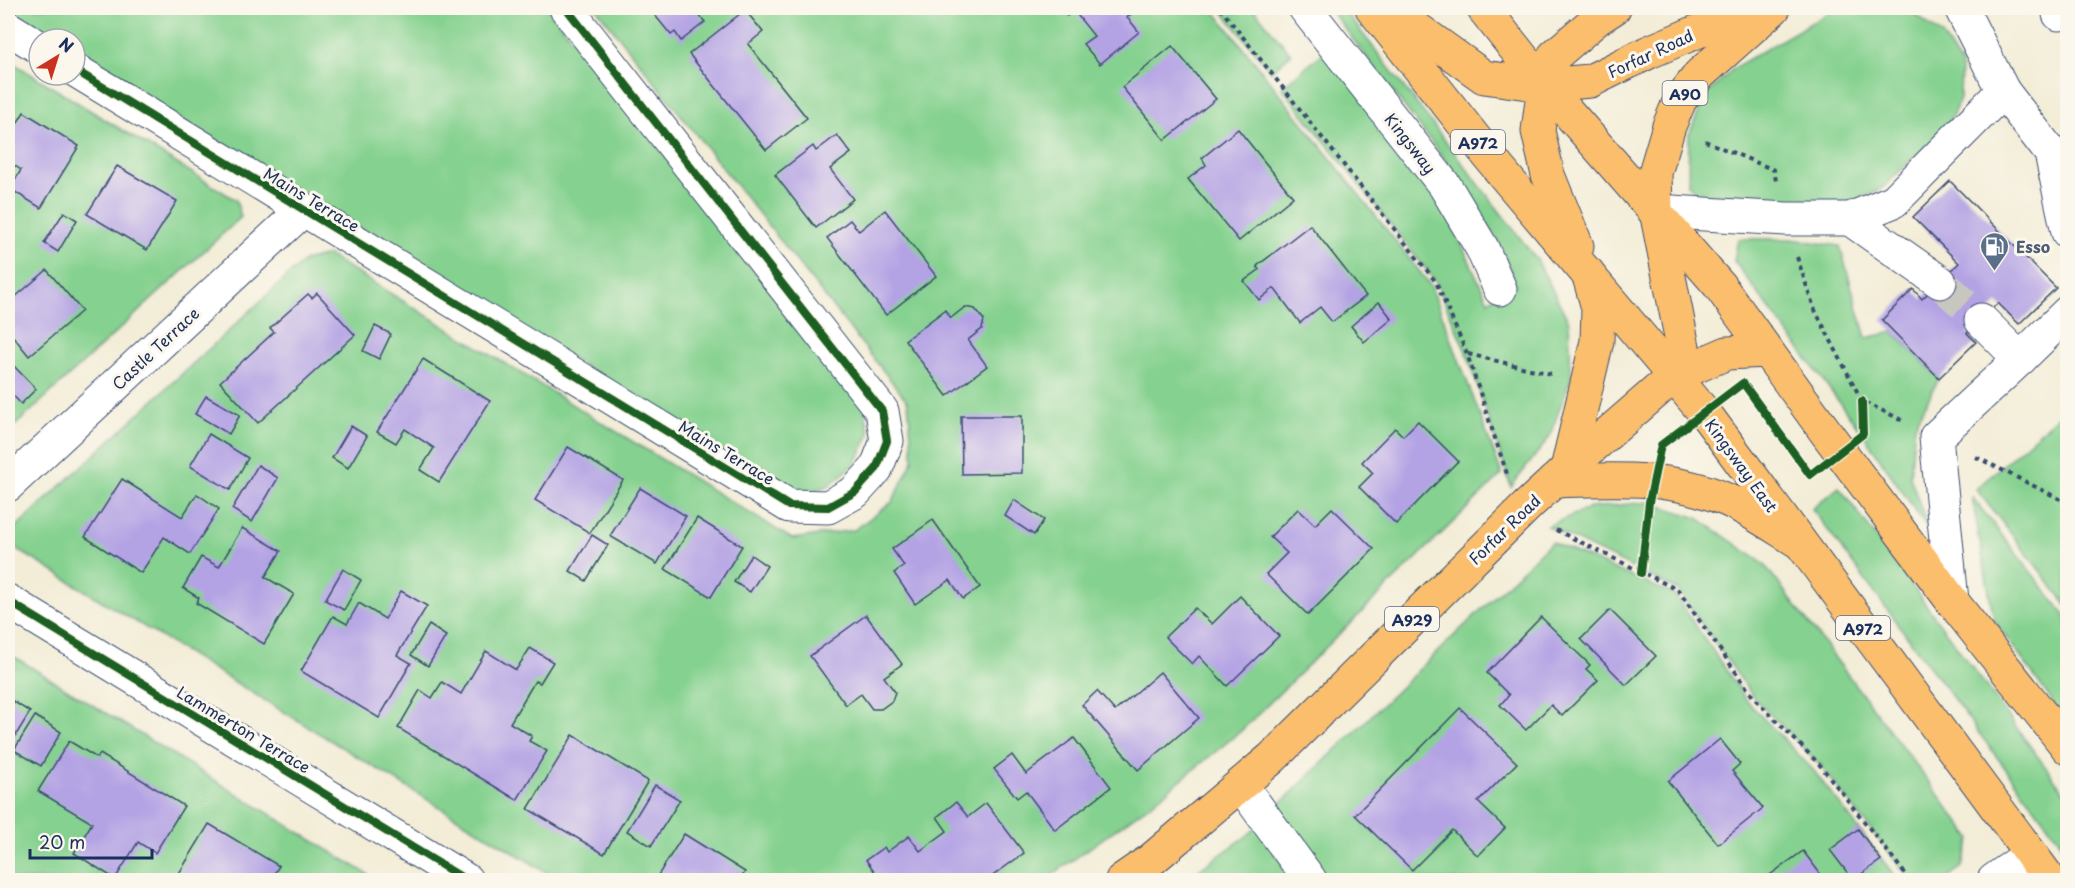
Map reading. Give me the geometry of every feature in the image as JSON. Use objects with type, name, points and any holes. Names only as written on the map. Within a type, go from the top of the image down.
[{"type":"main road","name":"Kingsway East","points":[[1372,8],[1499,169],[1704,412],[2050,880]]},
{"type":"main road","name":"Forfar Road","points":[[1388,8],[1484,77],[1544,85],[1590,81],[1649,52],[1753,8]]},
{"type":"main road","points":[[1483,8],[1544,85],[1719,285],[1841,452],[2067,748]]},
{"type":"main road","points":[[1614,8],[1597,19],[1554,56],[1544,85],[1538,130],[1548,175],[1588,273],[1598,308],[1597,341],[1560,475],[1674,483],[1727,500],[1799,542]]},
{"type":"main road","name":"A90","points":[[1656,211],[1655,173],[1669,126],[1680,100],[1700,74],[1774,8]]},
{"type":"main road","points":[[1656,211],[1683,347],[1674,376]]},
{"type":"main road","name":"Forfar Road","points":[[1241,785],[1272,758],[1560,475],[1674,376],[1727,352],[1767,351]]},
{"type":"main road","name":"A929","points":[[1122,880],[1151,860],[1241,785]]},
{"type":"street","name":"Mains Terrace","points":[[87,77],[789,506],[828,507],[855,492],[876,469],[887,441],[882,411],[566,8]]},
{"type":"street","name":"Kingsway","points":[[1305,8],[1445,186],[1482,248],[1500,289]]},
{"type":"street","points":[[1961,8],[2003,91],[2051,153],[2067,232]]},
{"type":"street","points":[[8,28],[27,40]]},
{"type":"street","points":[[1656,211],[1786,219],[1850,219],[1894,201],[2003,91]]},
{"type":"street","name":"Castle Terrace","points":[[8,485],[303,210]]},
{"type":"street","points":[[1850,219],[1940,282]]},
{"type":"street","points":[[1953,601],[1936,437],[2067,312]]},
{"type":"street","points":[[1981,320],[2020,359]]},
{"type":"street","name":"Lammerton Terrace","points":[[8,601],[466,880]]},
{"type":"street","points":[[1241,785],[1310,880]]},
{"type":"street","points":[[1994,880],[2031,854]]},
{"type":"path","points":[[1669,126],[1773,170],[1814,308],[1862,401],[1863,434],[1841,452]]},
{"type":"path","points":[[1467,354],[1587,383]]},
{"type":"path","points":[[1862,401],[2067,503]]},
{"type":"path","points":[[1641,573],[1642,561]]},
{"type":"green space","points":[[8,8],[548,8],[864,407],[870,434],[855,464],[828,486],[795,495],[87,62],[87,27],[29,27],[8,14]]},
{"type":"green space","points":[[596,8],[1212,8],[1431,286],[1502,474],[1241,731],[1151,804],[1045,880],[559,880],[15,548],[13,530],[304,261],[328,255],[792,539],[854,530],[892,502],[913,460],[908,402]]},
{"type":"green space","points":[[1220,8],[1253,8],[1291,54],[1271,72]]},
{"type":"green space","points":[[1329,8],[1343,8],[1537,260],[1569,322],[1571,378],[1549,438],[1511,487],[1467,354],[1436,282],[1282,87],[1325,51],[1437,192],[1488,301],[1516,285],[1498,241],[1449,165]]},
{"type":"green space","points":[[1837,8],[1907,8],[1942,35],[1961,65],[1960,99],[1948,125],[1879,191],[1849,202],[1699,196],[1688,184],[1689,134],[1706,95],[1735,67]]},
{"type":"green space","points":[[8,60],[27,72],[27,87],[52,87],[236,200],[241,217],[8,432]]},
{"type":"green space","points":[[1738,239],[1791,239],[1840,246],[1866,338],[1893,332],[1939,378],[1915,426],[1910,476],[1928,529],[1863,434],[1734,261]]},
{"type":"green space","points":[[2067,408],[2067,605],[1976,489]]},
{"type":"green space","points":[[1839,487],[2067,796],[2067,851],[1812,509]]},
{"type":"green space","points":[[1972,497],[2067,618],[2067,719],[1994,620]]},
{"type":"green space","points":[[1649,502],[1698,518],[1764,564],[1971,838],[1962,867],[1944,880],[1910,880],[1820,765],[1754,698],[1678,590],[1547,526],[1590,508]]},
{"type":"green space","points":[[1551,542],[1675,595],[1747,701],[1814,771],[1898,880],[1185,880],[1248,835]]},
{"type":"green space","points":[[8,653],[377,880],[8,880]]},
{"type":"building","points":[[649,8],[706,8],[698,14],[705,22],[681,41],[675,32],[671,35]]},
{"type":"building","points":[[1060,8],[1140,8],[1127,17],[1139,32],[1100,64],[1083,44],[1094,36],[1074,11],[1067,16]]},
{"type":"building","points":[[745,10],[763,32],[748,44],[807,118],[766,150],[689,54]]},
{"type":"building","points":[[1172,46],[1216,99],[1165,140],[1122,87]]},
{"type":"building","points":[[24,112],[79,146],[41,208],[10,189],[21,170],[8,161],[8,122],[15,127]]},
{"type":"building","points":[[1238,129],[1293,197],[1239,241],[1188,179],[1206,165],[1202,158]]},
{"type":"building","points":[[837,135],[851,153],[830,169],[853,199],[816,228],[775,175],[813,146],[816,151]]},
{"type":"building","points":[[117,166],[177,201],[147,250],[87,214]]},
{"type":"building","name":"Esso","points":[[1950,181],[2056,288],[2019,324],[1998,303],[1967,333],[1976,342],[1939,378],[1882,320],[1913,289],[1922,299],[1959,263],[1913,217]]},
{"type":"building","points":[[885,210],[936,276],[886,315],[827,238],[850,220],[859,231]]},
{"type":"building","points":[[64,212],[77,220],[58,252],[44,243]]},
{"type":"building","points":[[1310,225],[1366,296],[1332,322],[1320,307],[1300,323],[1274,288],[1259,300],[1244,281],[1259,270],[1257,266]]},
{"type":"building","points":[[47,270],[82,311],[29,356],[8,330],[8,303]]},
{"type":"building","points":[[317,293],[355,335],[258,423],[220,382],[274,332],[270,328],[308,294],[312,298]]},
{"type":"building","points":[[1379,302],[1392,319],[1364,342],[1351,326]]},
{"type":"building","points":[[965,307],[975,309],[984,320],[982,329],[968,340],[987,366],[947,396],[905,340],[945,310],[951,318]]},
{"type":"building","points":[[375,326],[391,334],[379,359],[363,351]]},
{"type":"building","points":[[423,359],[490,401],[439,482],[420,470],[434,448],[405,429],[396,443],[377,432]]},
{"type":"building","points":[[8,360],[36,389],[21,404],[8,390]]},
{"type":"building","points":[[206,396],[240,415],[229,434],[195,414]]},
{"type":"building","points":[[961,416],[1022,416],[1022,473],[962,474]]},
{"type":"building","points":[[1418,421],[1458,461],[1396,524],[1359,487],[1373,473],[1362,462],[1395,428],[1403,436]]},
{"type":"building","points":[[351,426],[367,436],[348,468],[332,458]]},
{"type":"building","points":[[209,434],[248,458],[230,490],[190,466]]},
{"type":"building","points":[[568,447],[623,480],[590,533],[535,500]]},
{"type":"building","points":[[258,465],[278,478],[252,522],[232,509]]},
{"type":"building","points":[[122,479],[182,517],[197,494],[219,509],[190,554],[164,537],[141,573],[85,537]]},
{"type":"building","points":[[640,488],[686,516],[657,564],[610,536]]},
{"type":"building","points":[[1014,500],[1044,520],[1034,535],[1005,516]]},
{"type":"building","points":[[1332,508],[1374,549],[1308,615],[1266,574],[1287,553],[1270,537],[1298,509],[1315,525]]},
{"type":"building","points":[[697,518],[742,546],[711,597],[665,569]]},
{"type":"building","points":[[933,520],[980,587],[963,599],[950,580],[915,604],[894,573],[904,566],[892,549]]},
{"type":"building","points":[[242,528],[281,551],[265,577],[294,594],[264,644],[196,603],[199,598],[183,588],[201,557],[219,567]]},
{"type":"building","points":[[592,535],[608,545],[586,581],[570,571]]},
{"type":"building","points":[[751,555],[767,566],[750,592],[734,582]]},
{"type":"building","points":[[343,569],[361,580],[344,610],[325,600]]},
{"type":"building","points":[[401,591],[427,606],[397,655],[411,663],[379,718],[301,671],[333,616],[347,624],[359,603],[385,619]]},
{"type":"building","points":[[1240,596],[1279,636],[1227,686],[1199,656],[1192,664],[1165,637],[1195,608],[1212,624]]},
{"type":"building","points":[[1610,610],[1656,656],[1626,685],[1581,639]]},
{"type":"building","points":[[866,615],[902,664],[884,677],[895,692],[892,701],[881,709],[872,709],[861,694],[846,705],[810,656]]},
{"type":"building","points":[[1541,617],[1590,665],[1586,669],[1598,680],[1562,716],[1551,705],[1526,730],[1500,705],[1509,695],[1487,673]]},
{"type":"building","points":[[429,625],[446,636],[428,666],[411,655]]},
{"type":"building","points":[[530,648],[553,662],[540,683],[535,681],[510,723],[532,736],[529,741],[547,751],[517,800],[398,728],[420,690],[432,698],[442,682],[461,694],[486,651],[516,670]]},
{"type":"building","points":[[1160,672],[1199,718],[1138,770],[1082,705],[1097,691],[1115,711]]},
{"type":"building","points":[[8,698],[30,712],[8,748]]},
{"type":"building","points":[[1460,708],[1517,763],[1478,802],[1505,828],[1478,856],[1452,830],[1412,870],[1355,815]]},
{"type":"building","points":[[35,716],[61,732],[41,766],[14,750]]},
{"type":"building","points":[[573,735],[648,781],[604,854],[528,809]]},
{"type":"building","points":[[1074,738],[1111,787],[1055,830],[1026,791],[1017,798],[994,769],[1012,755],[1026,774]]},
{"type":"building","points":[[1720,739],[1740,764],[1732,771],[1763,808],[1718,844],[1668,781]]},
{"type":"building","points":[[69,741],[97,758],[100,754],[184,806],[155,853],[138,842],[115,879],[74,853],[92,823],[38,791]]},
{"type":"building","points":[[655,785],[680,800],[651,846],[627,831]]},
{"type":"building","points":[[956,802],[968,817],[986,803],[1024,853],[987,880],[881,880],[866,860],[884,847],[887,852],[909,836],[920,851],[947,831],[937,817]]},
{"type":"building","points":[[209,824],[279,866],[270,880],[175,880]]},
{"type":"building","points":[[1858,829],[1881,860],[1853,880],[1830,850]]},
{"type":"building","points":[[684,834],[745,872],[740,880],[655,880]]},
{"type":"building","points":[[1803,851],[1825,880],[1763,880]]},
{"type":"tunnel","points":[[1940,282],[1981,320]]},
{"type":"cycle path","points":[[87,77],[789,506],[828,507],[855,492],[876,469],[887,441],[882,411],[566,8]]},
{"type":"cycle path","points":[[1641,573],[1649,502],[1661,445],[1743,383],[1810,475],[1863,434],[1862,401]]},
{"type":"cycle path","points":[[8,601],[466,880]]},
{"type":"place","name":"Esso","points":[[1995,272]]}]
